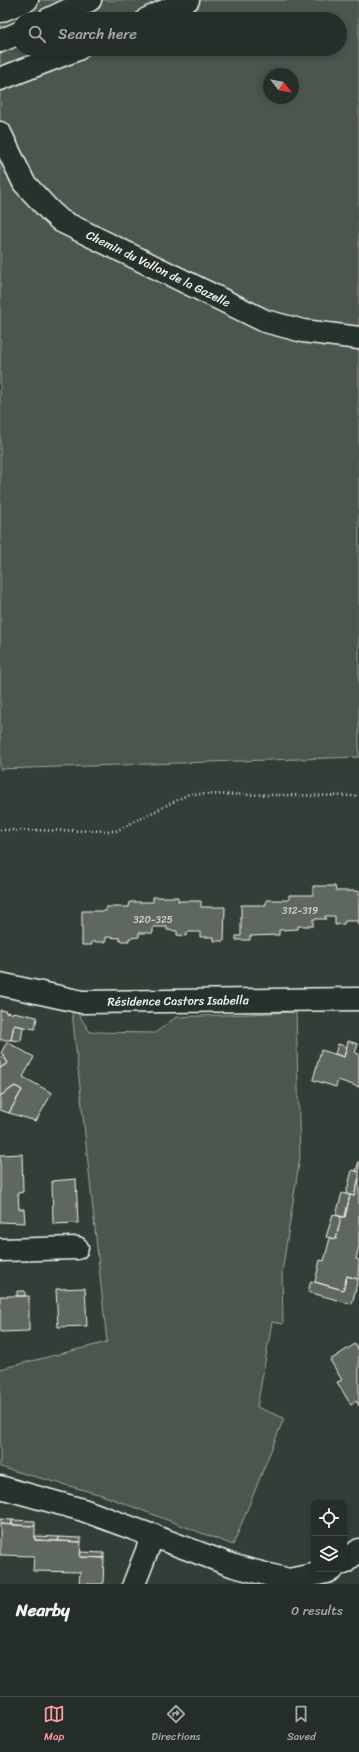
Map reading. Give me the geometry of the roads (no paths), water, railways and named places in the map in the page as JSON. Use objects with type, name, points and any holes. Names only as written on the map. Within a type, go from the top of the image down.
[{"type":"main road","points":[[0,12],[27,0]]},
{"type":"main road","points":[[64,12],[90,0]]},
{"type":"main road","points":[[162,12],[188,0]]},
{"type":"main road","points":[[0,41],[12,36]]},
{"type":"main road","points":[[0,80],[60,56]]},
{"type":"main road","name":"Chemin du Vallon de la Gazelle","points":[[0,134],[24,183],[61,221],[265,321],[303,331],[359,338]]},
{"type":"main road","name":"Résidence Castors Isabella","points":[[0,984],[82,1002],[359,999]]},
{"type":"main road","points":[[0,1250],[77,1248]]},
{"type":"main road","points":[[0,1487],[83,1510],[234,1566],[289,1580],[326,1572],[348,1563]]},
{"type":"main road","points":[[134,1584],[153,1535]]}]
